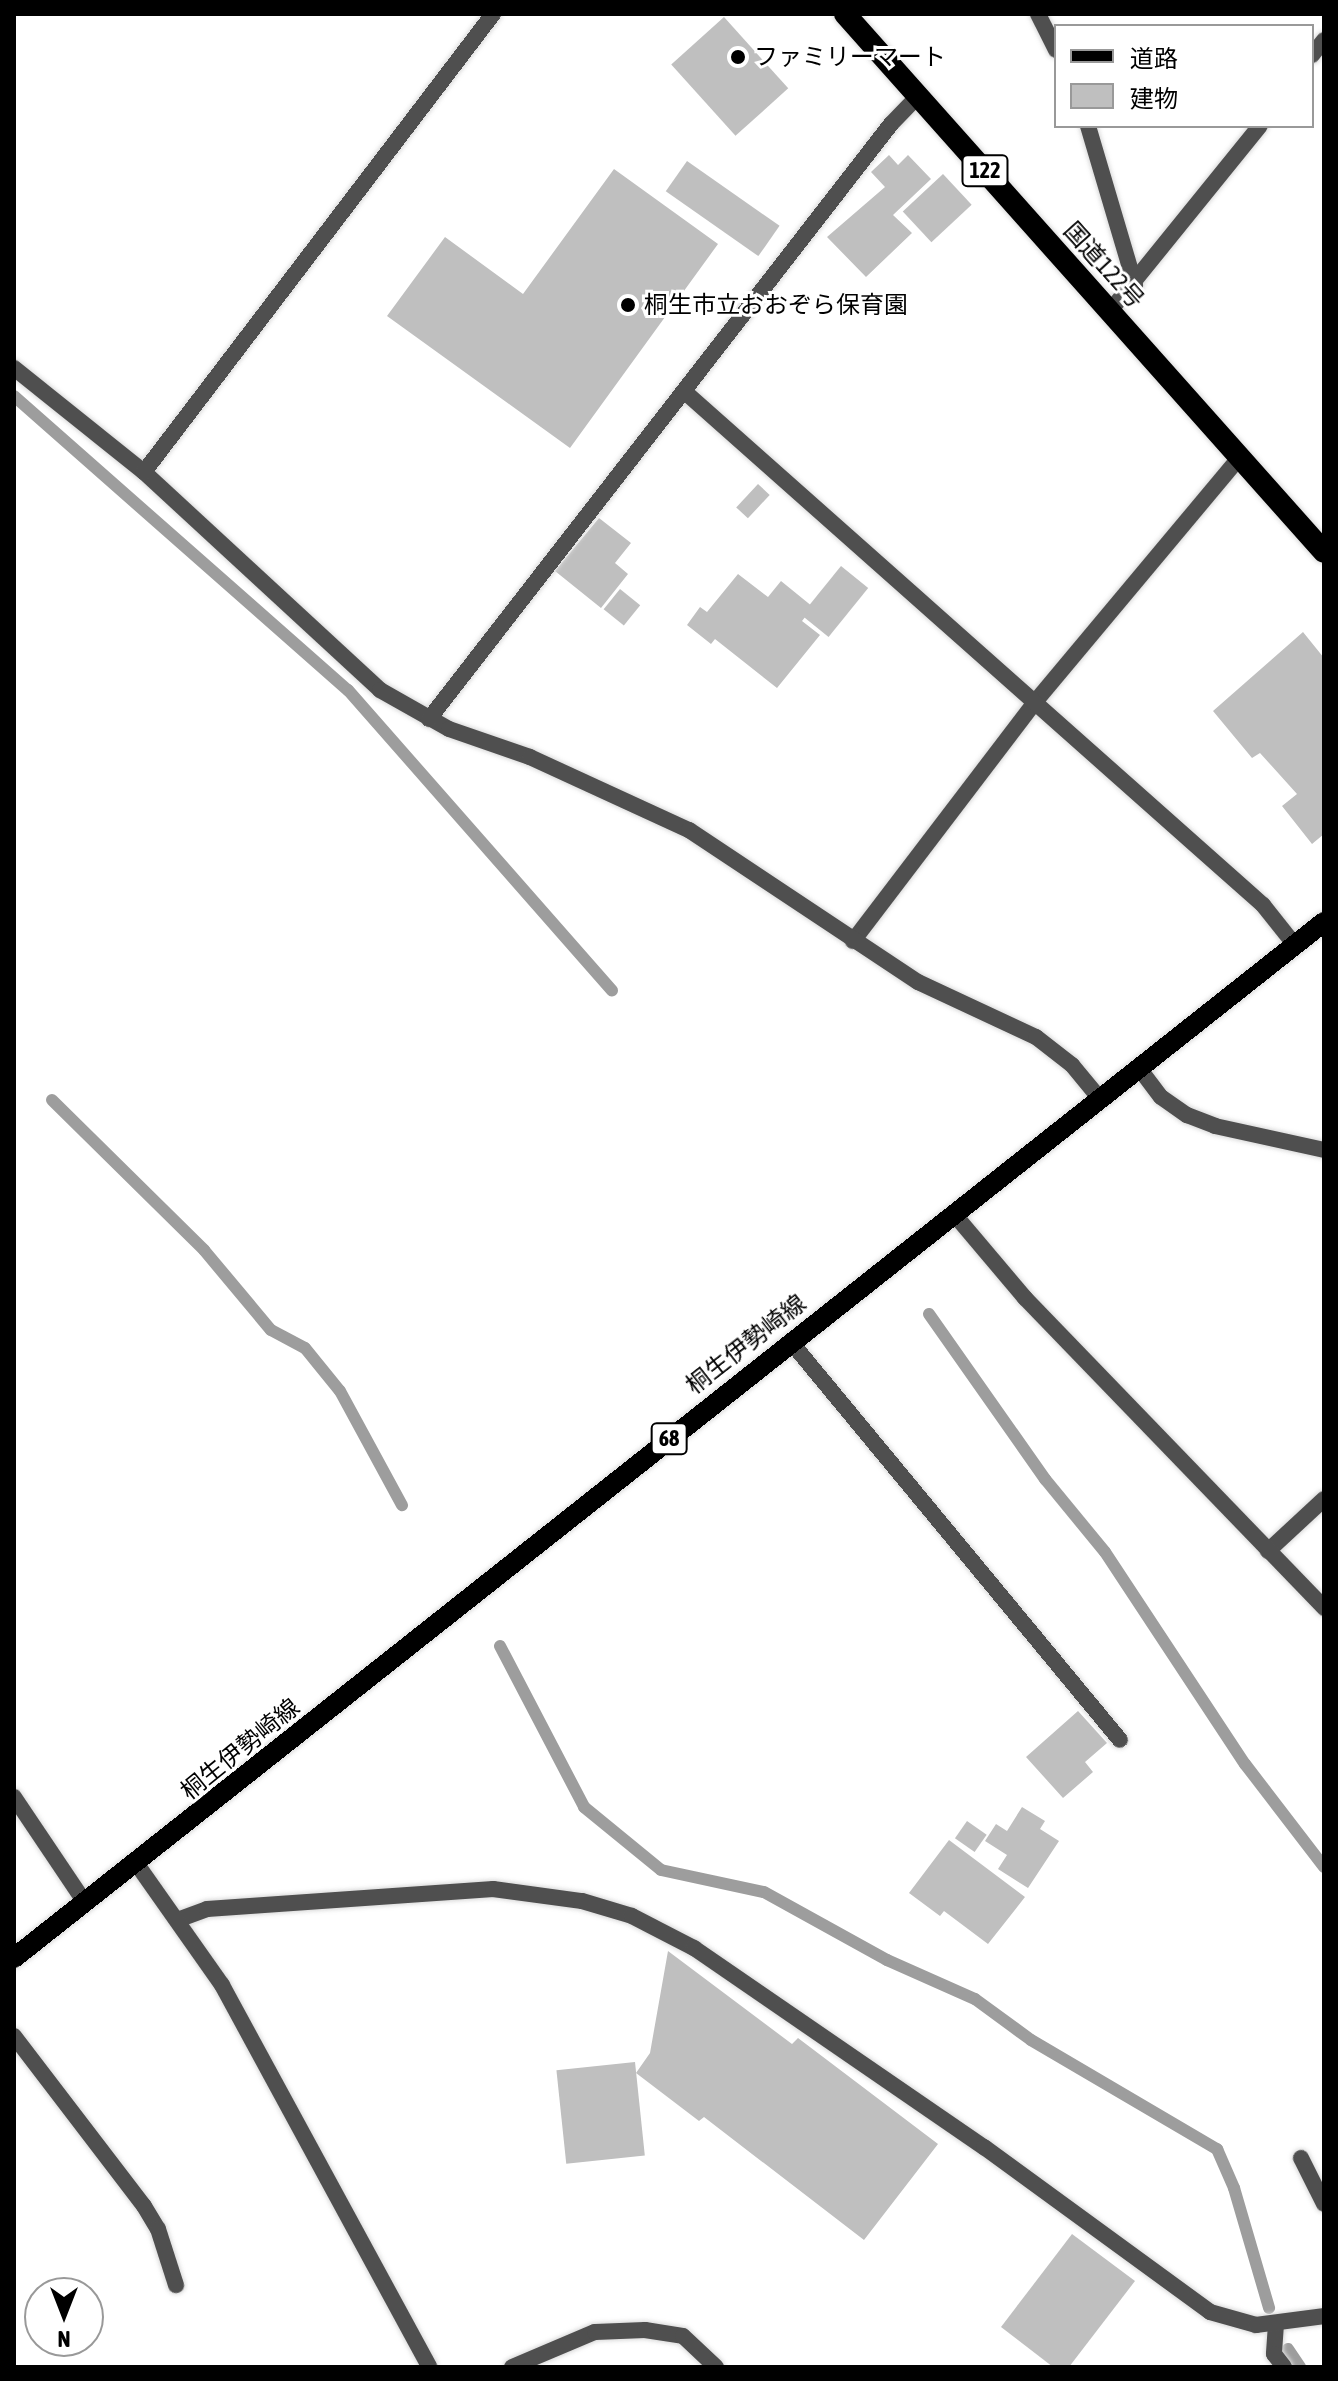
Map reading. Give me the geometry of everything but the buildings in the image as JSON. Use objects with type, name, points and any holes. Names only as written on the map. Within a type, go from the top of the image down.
[{"type":"highway","name":"国道122号","points":[[845,14],[1324,552]]},
{"type":"main road","name":"桐生伊勢崎線","points":[[14,1958],[1324,922]]},
{"type":"street","points":[[144,472],[493,14]]},
{"type":"street","points":[[1038,14],[1054,46]]},
{"type":"street","points":[[429,719],[438,701],[685,392],[891,124],[918,96]]},
{"type":"street","points":[[1089,128],[1135,285]]},
{"type":"street","points":[[1110,311],[1135,285],[1258,128]]},
{"type":"street","points":[[14,368],[144,472],[380,690],[429,719],[530,757],[689,830],[918,982],[1036,1037],[1072,1065],[1100,1099]]},
{"type":"street","points":[[685,392],[1263,905],[1294,944]]},
{"type":"street","points":[[853,941],[1035,702],[1241,456]]},
{"type":"street","points":[[1139,1068],[1161,1097],[1187,1115],[1215,1126],[1324,1150]]},
{"type":"street","points":[[954,1214],[1025,1298],[1324,1608]]},
{"type":"street","points":[[791,1342],[1120,1740]]},
{"type":"street","points":[[1268,1551],[1324,1499]]},
{"type":"street","points":[[14,1797],[84,1901]]},
{"type":"street","points":[[136,1863],[180,1919],[222,1985],[429,2367]]},
{"type":"street","points":[[180,1919],[207,1909],[493,1889],[582,1901],[632,1916],[694,1948],[984,2147],[1210,2312],[1232,2321],[1276,2324],[1324,2316]]},
{"type":"street","points":[[14,2036],[144,2206],[158,2229],[176,2285]]},
{"type":"street","points":[[1301,2158],[1324,2204]]},
{"type":"street","points":[[1276,2324],[1274,2354],[1284,2367]]},
{"type":"street","points":[[512,2367],[595,2332],[645,2330],[683,2336],[716,2367]]},
{"type":"waterway","points":[[14,396],[348,690],[612,990]]},
{"type":"waterway","points":[[52,1100],[204,1250],[271,1330],[305,1348],[340,1391],[402,1505]]},
{"type":"waterway","points":[[929,1314],[1045,1479],[1105,1552],[1245,1764],[1324,1867]]},
{"type":"waterway","points":[[500,1646],[584,1807],[661,1870],[764,1892],[887,1960],[975,1999],[1031,2040],[1217,2149],[1234,2188],[1269,2308]]},
{"type":"waterway","points":[[1288,2349],[1300,2367]]},
{"type":"place","name":"ファミリーマート","points":[[738,57]]},
{"type":"place","name":"桐生市立おおぞら保育園","points":[[628,305]]}]
